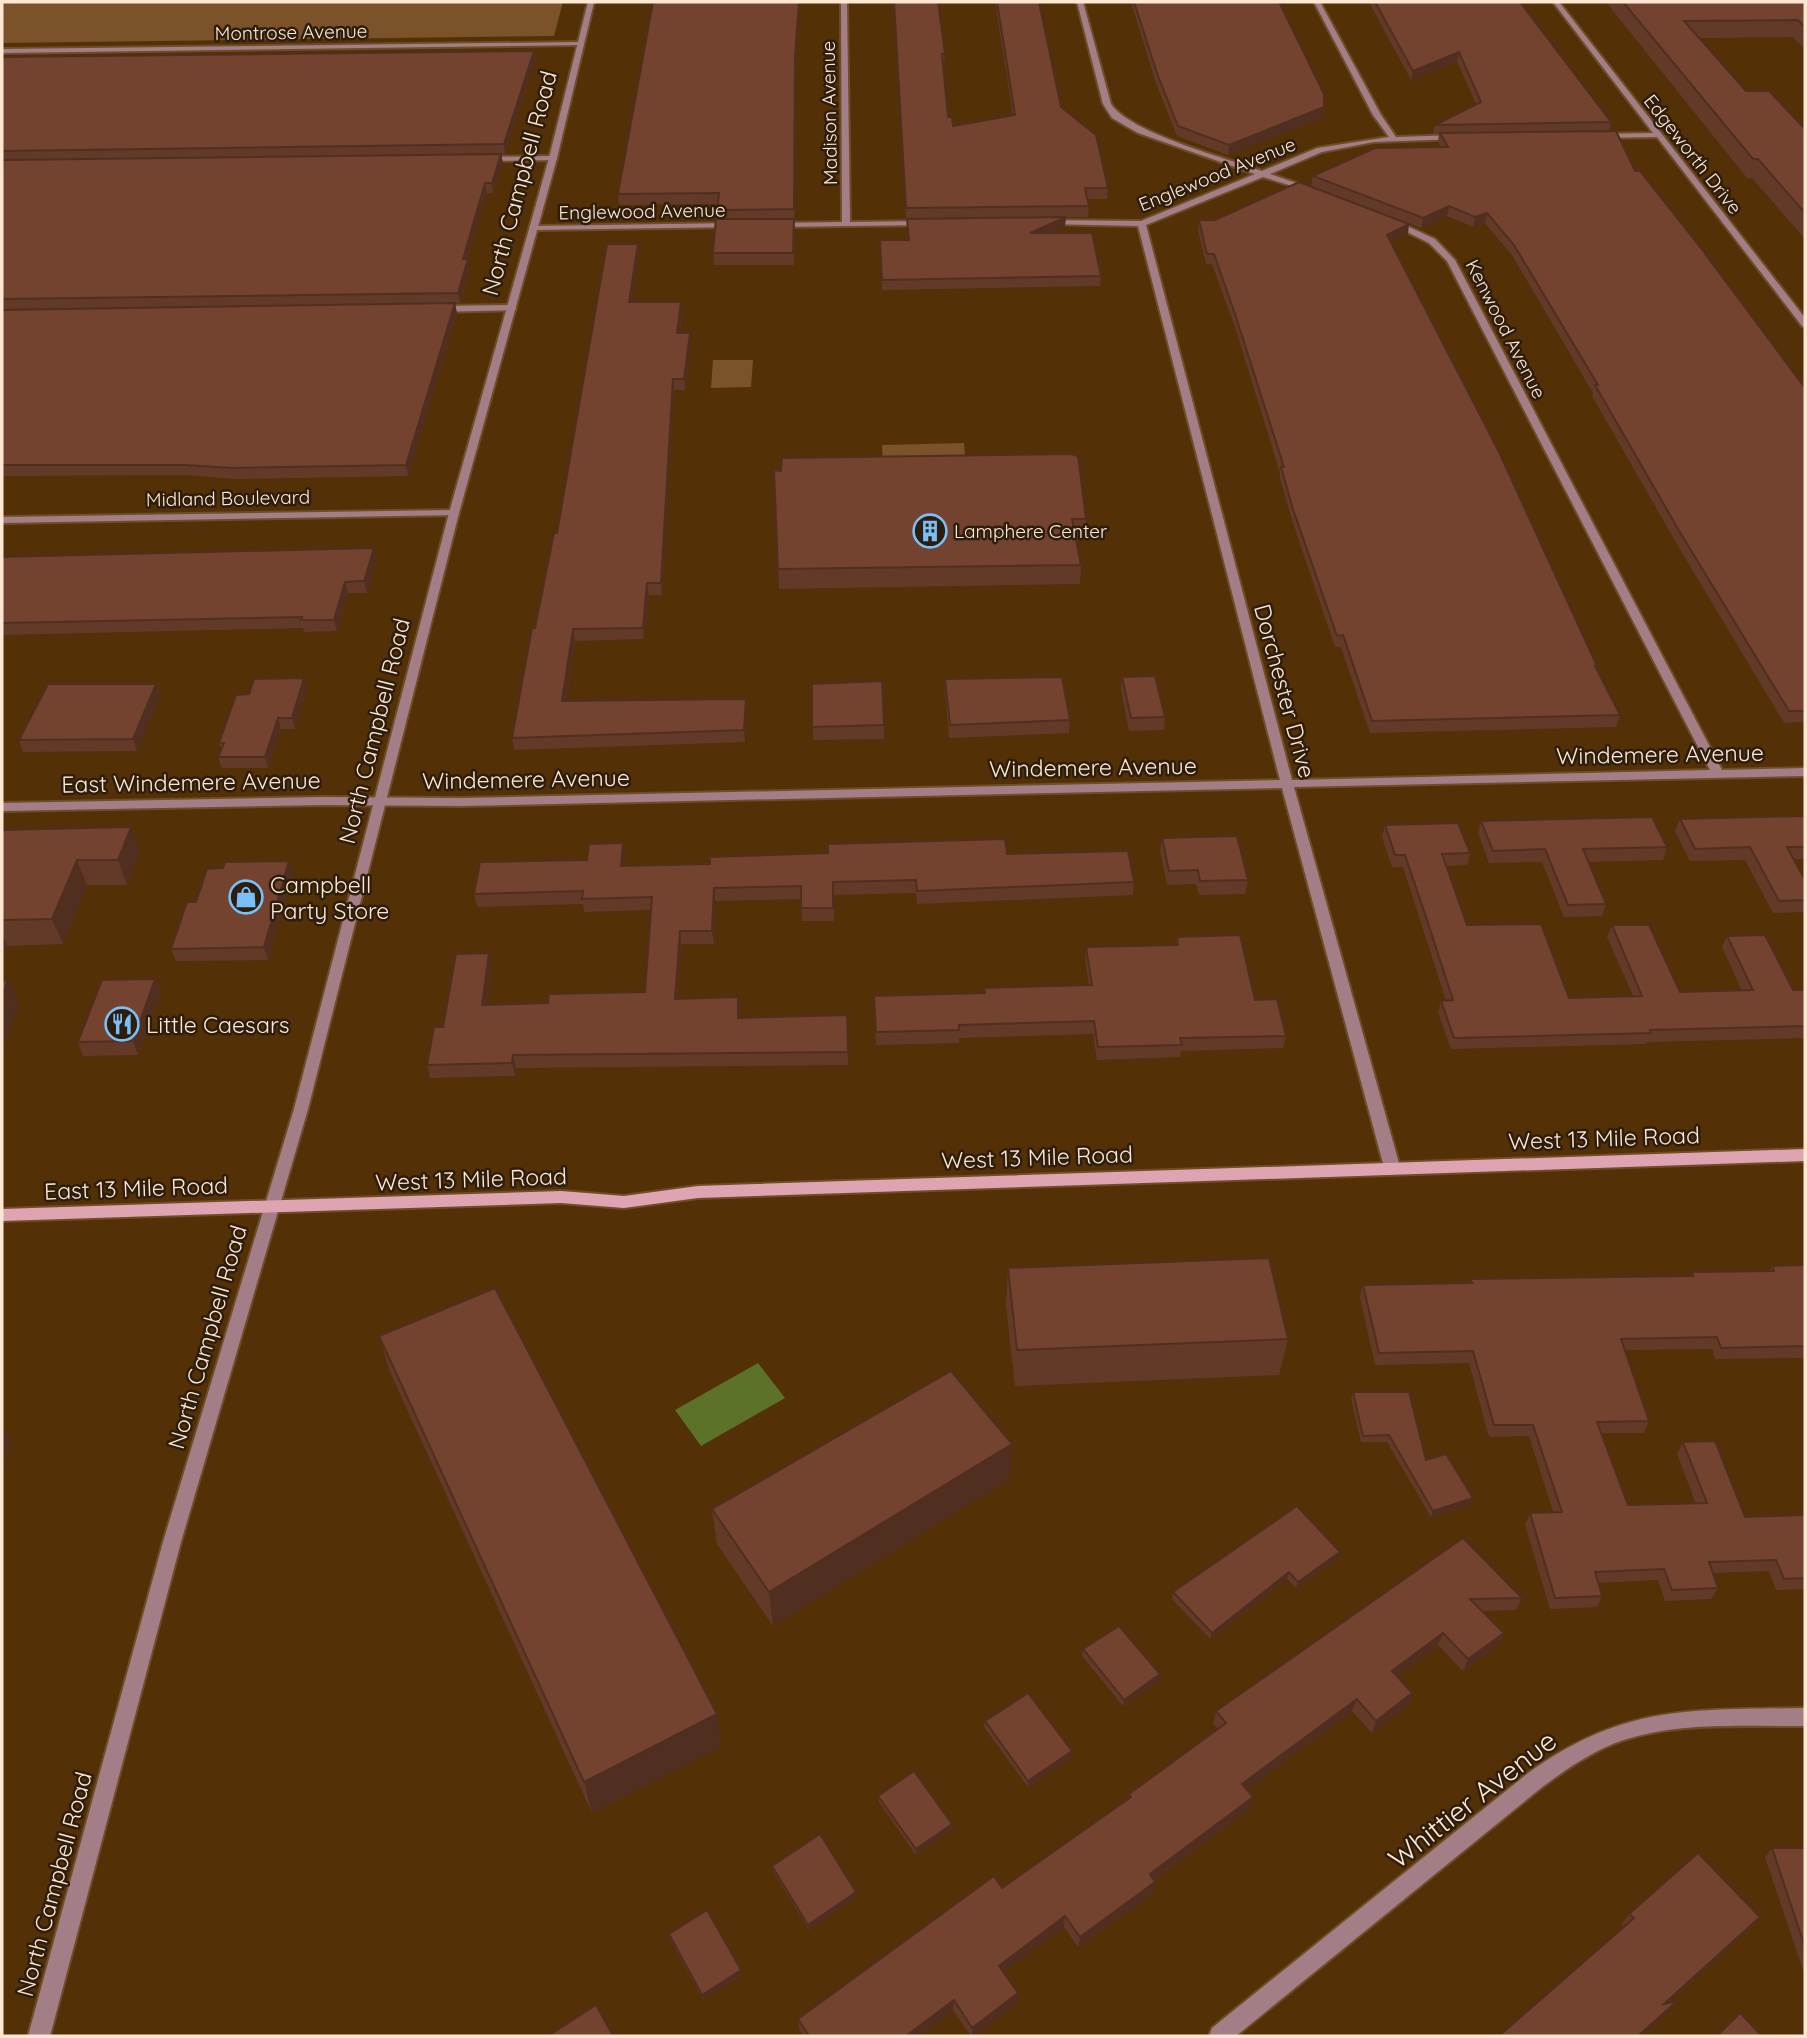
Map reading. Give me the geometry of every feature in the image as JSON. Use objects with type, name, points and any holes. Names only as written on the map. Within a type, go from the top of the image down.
[{"type":"main road","name":"West 13 Mile Road","points":[[271,1207],[561,1197],[624,1202],[698,1192],[1805,1155]]},
{"type":"main road","name":"East 13 Mile Road","points":[[2,1215],[271,1207]]},
{"type":"street","name":"North Campbell Road","points":[[39,2036],[172,1542],[301,1109],[454,513],[553,158],[591,2]]},
{"type":"street","name":"Madison Avenue","points":[[844,2],[846,224]]},
{"type":"street","points":[[1080,2],[1107,104],[1115,116],[1141,131],[1319,194]]},
{"type":"street","points":[[1317,2],[1377,115],[1393,138]]},
{"type":"street","name":"Edgeworth Drive","points":[[1556,2],[1805,324]]},
{"type":"street","name":"Montrose Avenue","points":[[2,51],[581,44]]},
{"type":"street","points":[[1591,136],[1658,135]]},
{"type":"street","name":"Englewood Avenue","points":[[1040,222],[1142,224],[1320,150],[1393,138],[1469,137]]},
{"type":"street","points":[[467,159],[553,158]]},
{"type":"street","name":"Kenwood Avenue","points":[[1385,219],[1433,241],[1451,260],[1717,774]]},
{"type":"street","points":[[766,225],[929,223]]},
{"type":"street","name":"Dorchester Drive","points":[[1142,224],[1287,784],[1392,1167]]},
{"type":"street","name":"Englewood Avenue","points":[[534,228],[739,225]]},
{"type":"street","points":[[420,309],[512,308]]},
{"type":"street","name":"Midland Boulevard","points":[[2,520],[454,513]]},
{"type":"street","name":"Windemere Avenue","points":[[382,801],[476,802],[1805,772]]},
{"type":"street","name":"East Windemere Avenue","points":[[2,807],[382,801]]},
{"type":"street","name":"Whittier Avenue","points":[[1220,2036],[1534,1781],[1569,1756],[1610,1736],[1649,1727],[1695,1720],[1805,1717]]},
{"type":"shaded area","points":[[2,2],[563,2],[554,36],[2,43]]},
{"type":"shaded area","points":[[713,360],[753,360],[751,387],[711,388]]},
{"type":"shaded area","points":[[964,443],[966,467],[883,468],[882,445]]},
{"type":"shaded area","points":[[758,1363],[785,1398],[701,1446],[675,1410]]},
{"type":"building","points":[[653,2],[799,2],[795,55],[794,209],[717,210],[719,193],[618,194]]},
{"type":"building","points":[[894,2],[938,2],[945,54],[942,54],[948,117],[952,117],[953,126],[1015,115],[997,2],[1039,2],[1061,107],[1096,135],[1108,188],[1085,188],[1089,206],[906,208]]},
{"type":"building","points":[[1134,2],[1279,2],[1324,94],[1324,107],[1229,145],[1178,126],[1158,76]]},
{"type":"building","points":[[1375,2],[1520,2],[1611,122],[1435,125],[1481,102],[1459,52],[1413,71]]},
{"type":"building","points":[[1623,2],[1805,2],[1805,27],[1798,20],[1684,21],[1746,91],[1769,91],[1805,129],[1805,213],[1758,159],[1753,159]]},
{"type":"building","points":[[534,51],[504,144],[2,151],[2,57]]},
{"type":"building","points":[[1616,131],[1635,171],[1640,171],[1703,251],[1805,388],[1805,711],[1789,711],[1681,534],[1595,385],[1598,385],[1514,245],[1487,213],[1475,217],[1449,206],[1423,218],[1313,176],[1375,148],[1448,147],[1440,133]]},
{"type":"building","points":[[501,154],[492,183],[485,183],[463,259],[468,259],[458,293],[2,299],[2,160]]},
{"type":"building","points":[[1299,182],[1409,224],[1387,235],[1498,450],[1595,666],[1620,715],[1372,721],[1343,635],[1337,636],[1293,509],[1281,467],[1284,467],[1236,317],[1214,254],[1207,254],[1199,220],[1215,220]]},
{"type":"building","points":[[1066,217],[1030,233],[1092,233],[1101,276],[882,280],[880,240],[909,240],[907,219]]},
{"type":"building","points":[[716,219],[794,219],[793,253],[713,253]]},
{"type":"building","points":[[607,244],[638,244],[629,302],[681,302],[677,333],[690,333],[684,379],[673,379],[661,583],[647,583],[643,628],[573,629],[562,701],[746,699],[744,730],[512,738],[532,628],[535,628],[554,533],[557,533]]},
{"type":"building","points":[[455,303],[406,465],[232,468],[185,465],[2,465],[2,310]]},
{"type":"building","name":"Lamphere Center","points":[[1078,456],[1086,519],[1072,519],[1081,565],[778,569],[774,470],[781,471],[782,458]]},
{"type":"building","points":[[374,548],[364,581],[345,582],[334,620],[301,620],[302,617],[2,623],[2,557]]},
{"type":"building","points":[[1155,676],[1165,717],[1131,718],[1122,677]]},
{"type":"building","points":[[1062,677],[1070,720],[950,725],[945,679]]},
{"type":"building","points":[[304,678],[292,718],[278,718],[265,757],[218,757],[224,743],[219,743],[236,695],[249,694],[254,679]]},
{"type":"building","points":[[882,681],[884,725],[812,727],[812,684]]},
{"type":"building","points":[[48,684],[156,684],[133,739],[19,740]]},
{"type":"building","points":[[1805,816],[1805,847],[1787,847],[1805,880],[1805,900],[1779,901],[1750,847],[1695,849],[1680,819]]},
{"type":"building","points":[[1652,817],[1667,847],[1583,849],[1606,904],[1568,905],[1545,849],[1493,851],[1481,821]]},
{"type":"building","points":[[1458,823],[1470,853],[1442,854],[1467,925],[1541,924],[1569,998],[1642,996],[1612,925],[1649,925],[1680,992],[1753,990],[1727,936],[1765,935],[1793,990],[1805,990],[1805,1026],[1454,1038],[1441,1001],[1453,1000],[1405,855],[1395,855],[1385,825]]},
{"type":"building","points":[[131,827],[118,860],[77,860],[52,919],[2,920],[2,830]]},
{"type":"building","points":[[1237,836],[1248,880],[1200,881],[1198,870],[1169,871],[1162,838]]},
{"type":"building","points":[[1005,839],[1007,854],[1128,851],[1134,882],[917,891],[916,880],[833,882],[833,908],[801,908],[801,886],[714,888],[712,931],[680,931],[675,999],[738,997],[738,1018],[847,1015],[848,1052],[513,1055],[512,1063],[427,1065],[434,1027],[443,1027],[456,954],[489,953],[482,1005],[548,1003],[549,994],[645,992],[652,897],[582,899],[583,891],[474,894],[480,862],[587,860],[589,844],[623,843],[621,866],[710,864],[710,857],[828,853],[828,844]]},
{"type":"building","points":[[289,861],[264,947],[171,949],[187,902],[196,902],[207,869],[223,868],[225,862]]},
{"type":"building","points":[[1240,935],[1255,1000],[1277,999],[1286,1036],[1180,1038],[1182,1045],[1098,1047],[1094,1021],[959,1025],[959,1030],[876,1032],[874,996],[985,993],[984,988],[1092,985],[1086,947],[1178,945],[1177,937]]},
{"type":"building","name":"Little Caesars","points":[[155,979],[133,1041],[78,1042],[102,980]]},
{"type":"building","points":[[8,980],[2,995],[2,981]]},
{"type":"building","points":[[1269,1258],[1288,1339],[1017,1350],[1008,1268]]},
{"type":"building","points":[[1805,1265],[1805,1346],[1721,1348],[1717,1337],[1621,1339],[1649,1421],[1597,1422],[1628,1505],[1707,1503],[1683,1442],[1715,1441],[1745,1517],[1805,1515],[1805,1578],[1784,1579],[1776,1560],[1709,1562],[1718,1588],[1672,1590],[1664,1569],[1595,1572],[1602,1596],[1555,1598],[1530,1513],[1562,1512],[1533,1425],[1494,1425],[1473,1351],[1379,1353],[1363,1285],[1472,1283],[1470,1279],[1693,1276],[1692,1272],[1774,1271],[1772,1266]]},
{"type":"building","points":[[495,1288],[717,1714],[584,1782],[379,1336]]},
{"type":"building","points":[[951,1371],[1012,1444],[769,1592],[712,1509]]},
{"type":"building","points":[[1353,1392],[1409,1392],[1426,1460],[1446,1454],[1473,1498],[1433,1511],[1389,1435],[1363,1436]]},
{"type":"building","points":[[1297,1506],[1340,1552],[1298,1582],[1289,1572],[1212,1633],[1173,1592]]},
{"type":"building","points":[[1463,1538],[1522,1598],[1470,1599],[1504,1633],[1468,1659],[1443,1633],[1392,1671],[1412,1693],[1376,1721],[1357,1699],[1242,1784],[1253,1797],[1150,1874],[1155,1882],[1080,1937],[1065,1916],[999,1966],[1018,1993],[972,2028],[954,2000],[906,2036],[809,2036],[798,2019],[994,1876],[1002,1888],[1131,1797],[1129,1794],[1226,1723],[1216,1711]]},
{"type":"building","points":[[1119,1626],[1160,1674],[1124,1700],[1083,1649]]},
{"type":"building","points":[[1028,1693],[1072,1751],[1028,1781],[985,1721]]},
{"type":"building","points":[[914,1771],[952,1824],[916,1849],[878,1796]]},
{"type":"building","points":[[820,1834],[856,1892],[808,1925],[772,1866]]},
{"type":"building","points":[[1772,1848],[1805,1848],[1805,1947]]},
{"type":"building","points":[[1698,1853],[1760,1917],[1664,2004],[1677,2001],[1638,2036],[1499,2036],[1634,1918],[1629,1914]]},
{"type":"building","points":[[707,1910],[741,1970],[702,1995],[669,1934]]},
{"type":"building","points":[[596,2005],[613,2036],[548,2036]]},
{"type":"building","points":[[1740,2013],[1762,2036],[1717,2036]]},
{"type":"place","name":"Lamphere Center","points":[[930,531]]},
{"type":"place","name":"Campbell Party Store","points":[[246,897]]},
{"type":"place","name":"Little Caesars","points":[[122,1024]]}]
